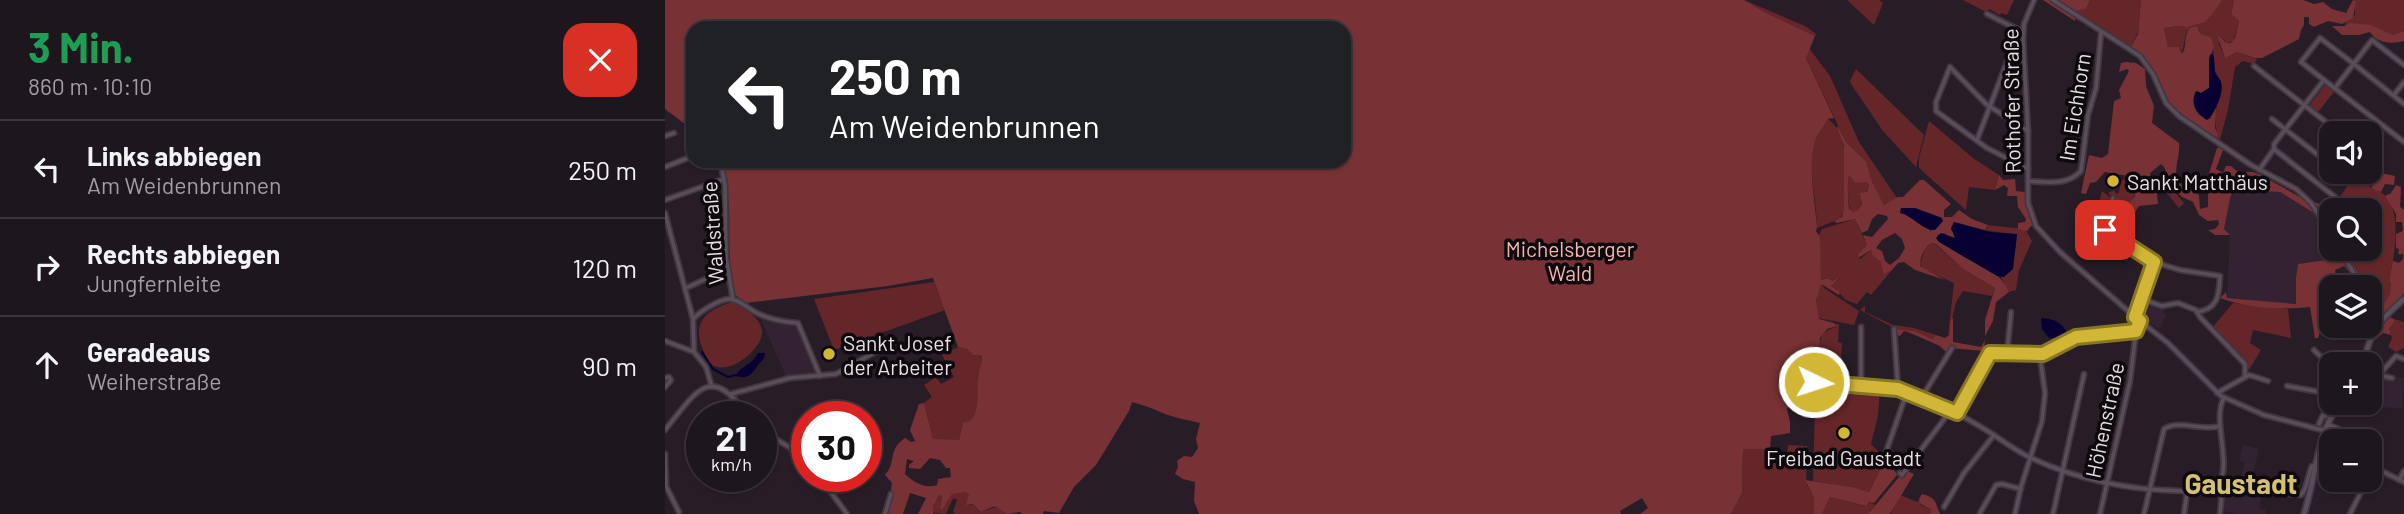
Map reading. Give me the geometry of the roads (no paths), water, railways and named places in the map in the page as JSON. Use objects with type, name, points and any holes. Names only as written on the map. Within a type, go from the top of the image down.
[{"type":"street","name":"Rothofer Straße","points":[[2034,0],[2023,32],[2028,131],[2028,204],[2036,226],[2060,252],[2135,317]]},
{"type":"street","points":[[2053,0],[2140,57],[2153,74],[2166,103],[2179,116],[2259,170],[2296,189],[2319,213]]},
{"type":"street","points":[[1977,140],[2015,41],[2023,32],[1987,14]]},
{"type":"street","name":"Im Eichhorn","points":[[2028,181],[2060,182],[2076,176],[2081,171],[2088,115],[2096,88],[2101,33]]},
{"type":"street","points":[[2404,104],[2320,38],[2301,62],[2404,142]]},
{"type":"street","points":[[2335,88],[2372,40],[2404,65]]},
{"type":"street","points":[[2254,66],[2325,121]]},
{"type":"street","points":[[2028,131],[1989,106],[1952,67],[1948,71],[1935,109],[1997,155],[2028,169]]},
{"type":"street","points":[[2259,170],[2274,149],[2274,144],[2324,80]]},
{"type":"street","points":[[2394,95],[2404,82]]},
{"type":"street","points":[[2271,119],[2319,156]]},
{"type":"street","points":[[665,136],[674,133]]},
{"type":"street","points":[[2274,149],[2335,197]]},
{"type":"street","points":[[665,167],[686,159]]},
{"type":"street","name":"Waldstraße","points":[[722,168],[727,269],[733,300]]},
{"type":"street","points":[[665,200],[724,178]]},
{"type":"street","points":[[2105,230],[2113,198]]},
{"type":"street","points":[[2079,212],[2154,262],[2180,270],[2220,275],[2217,300],[2212,307],[2197,312]]},
{"type":"street","points":[[665,213],[693,319],[694,352]]},
{"type":"street","points":[[2154,262],[2135,317],[2168,343],[2217,393],[2264,415],[2339,429]]},
{"type":"street","points":[[686,288],[727,269]]},
{"type":"street","points":[[2142,299],[2162,306],[2176,303],[2197,312],[2245,364],[2245,377]]},
{"type":"street","points":[[2382,318],[2404,299]]},
{"type":"street","points":[[693,319],[702,311],[726,300],[733,300],[762,316],[798,323],[820,376]]},
{"type":"street","points":[[2007,354],[2011,312]]},
{"type":"street","name":"Höhenstraße","points":[[2100,514],[2130,381],[2136,331],[2140,321]]},
{"type":"street","points":[[1861,327],[1861,385]]},
{"type":"street","points":[[1895,329],[1898,389]]},
{"type":"street","points":[[1957,413],[1990,353],[2043,354],[2076,337],[2136,331]]},
{"type":"street","points":[[665,341],[694,352],[706,367],[712,387]]},
{"type":"street","points":[[1921,397],[1952,348]]},
{"type":"street","points":[[731,394],[782,379],[840,373],[875,352],[886,349]]},
{"type":"street","points":[[2314,350],[2319,355]]},
{"type":"street","points":[[2015,514],[2044,412],[2045,393],[2041,364],[2043,354]]},
{"type":"street","points":[[2382,370],[2396,356],[2404,359]]},
{"type":"street","points":[[2053,514],[2084,374]]},
{"type":"street","points":[[2217,393],[2250,375],[2268,381]]},
{"type":"street","points":[[2382,376],[2392,378]]},
{"type":"street","points":[[665,377],[671,380],[665,386]]},
{"type":"street","points":[[1814,382],[1907,392],[1957,413],[2030,458],[2107,483],[2150,489],[2212,490],[2222,493]]},
{"type":"street","points":[[2287,386],[2319,392]]},
{"type":"street","points":[[665,430],[701,390],[720,387],[736,401]]},
{"type":"street","points":[[1886,453],[1907,392]]},
{"type":"street","points":[[2220,514],[2223,458],[2220,407],[2224,398]]},
{"type":"street","points":[[1900,473],[1902,475],[1951,410]]},
{"type":"street","points":[[2319,424],[2323,415]]},
{"type":"street","points":[[2304,514],[2327,428],[2335,415]]},
{"type":"street","points":[[2144,514],[2164,429],[2171,425],[2209,429],[2220,426]]},
{"type":"street","points":[[1944,507],[1964,473],[1994,435]]},
{"type":"street","points":[[665,454],[666,486],[679,512]]},
{"type":"street","points":[[2212,490],[2221,486],[2301,495],[2312,466],[2316,467]]},
{"type":"street","points":[[2399,480],[2404,471]]},
{"type":"street","points":[[2382,472],[2404,482]]},
{"type":"street","points":[[1979,513],[1996,485],[2021,489]]},
{"type":"street","points":[[2184,514],[2187,491]]},
{"type":"street","points":[[830,492],[847,514]]},
{"type":"street","points":[[2350,514],[2361,492]]},
{"type":"street","points":[[885,514],[891,494]]},
{"type":"waterway","points":[[702,352],[713,369],[728,377],[736,375]]},
{"type":"place","name":"Sankt Matthäus","points":[[2113,181]]},
{"type":"place","name":"Sankt Josef der Arbeiter","points":[[829,354]]},
{"type":"place","name":"Freibad Gaustadt","points":[[1844,433]]},
{"type":"district","name":"Gaustadt","points":[[2241,483]]},
{"type":"park label","name":"Michelsberger Wald","points":[[1570,260]]}]
